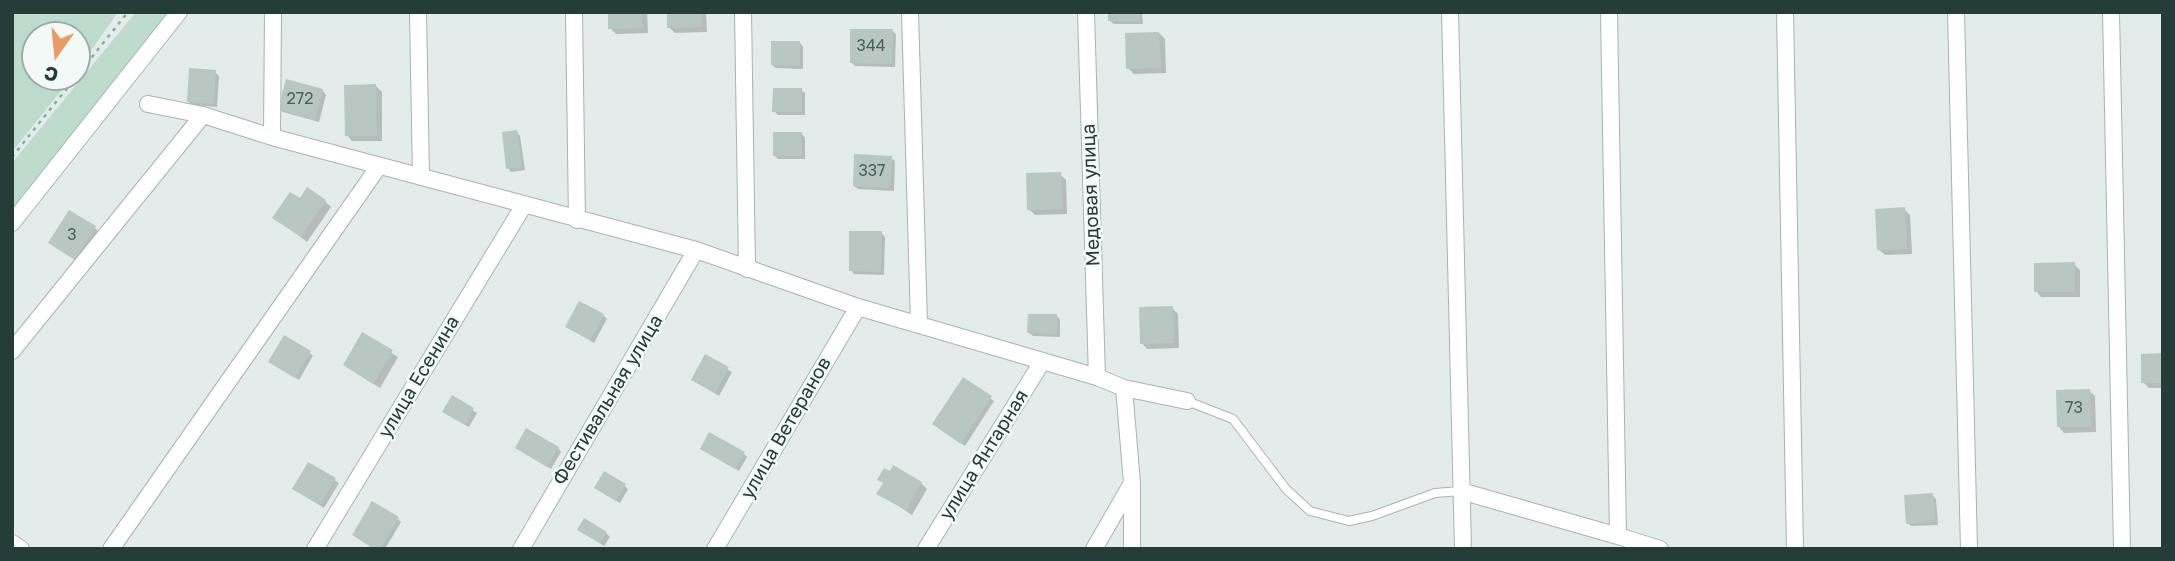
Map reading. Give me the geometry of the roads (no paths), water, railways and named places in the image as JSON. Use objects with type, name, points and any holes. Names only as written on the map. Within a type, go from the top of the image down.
[{"type":"street","points":[[12,223],[178,12]]},
{"type":"street","points":[[272,137],[273,12]]},
{"type":"street","points":[[418,12],[421,177]]},
{"type":"street","points":[[574,12],[578,220]]},
{"type":"street","points":[[743,12],[747,269]]},
{"type":"street","points":[[911,12],[919,324]]},
{"type":"street","name":"Медовая улица","points":[[1086,12],[1097,377]]},
{"type":"street","points":[[1450,12],[1463,549]]},
{"type":"street","points":[[1609,12],[1618,536]]},
{"type":"street","points":[[1785,12],[1795,549]]},
{"type":"street","points":[[1956,12],[1969,549]]},
{"type":"street","points":[[2111,12],[2122,549]]},
{"type":"street","points":[[148,104],[203,114],[272,137],[696,250],[858,307],[1097,377],[1124,388],[1187,401]]},
{"type":"street","points":[[12,351],[203,114]]},
{"type":"street","points":[[111,549],[379,166]]},
{"type":"street","name":"улица Есенина","points":[[314,549],[524,205]]},
{"type":"street","name":"Фестивальная улица","points":[[520,549],[696,250]]},
{"type":"street","name":"улица Ветеранов","points":[[715,549],[858,307]]},
{"type":"street","name":"улица Янтарная","points":[[926,549],[1042,362]]},
{"type":"street","points":[[1124,388],[1132,483],[1132,549]]},
{"type":"street","points":[[1094,549],[1132,483]]},
{"type":"street","points":[[1461,491],[1660,549]]},
{"type":"street","points":[[12,543],[21,549]]},
{"type":"lane","points":[[1187,401],[1233,419],[1286,489],[1310,511],[1349,521],[1372,516],[1435,493],[1461,491]]}]
